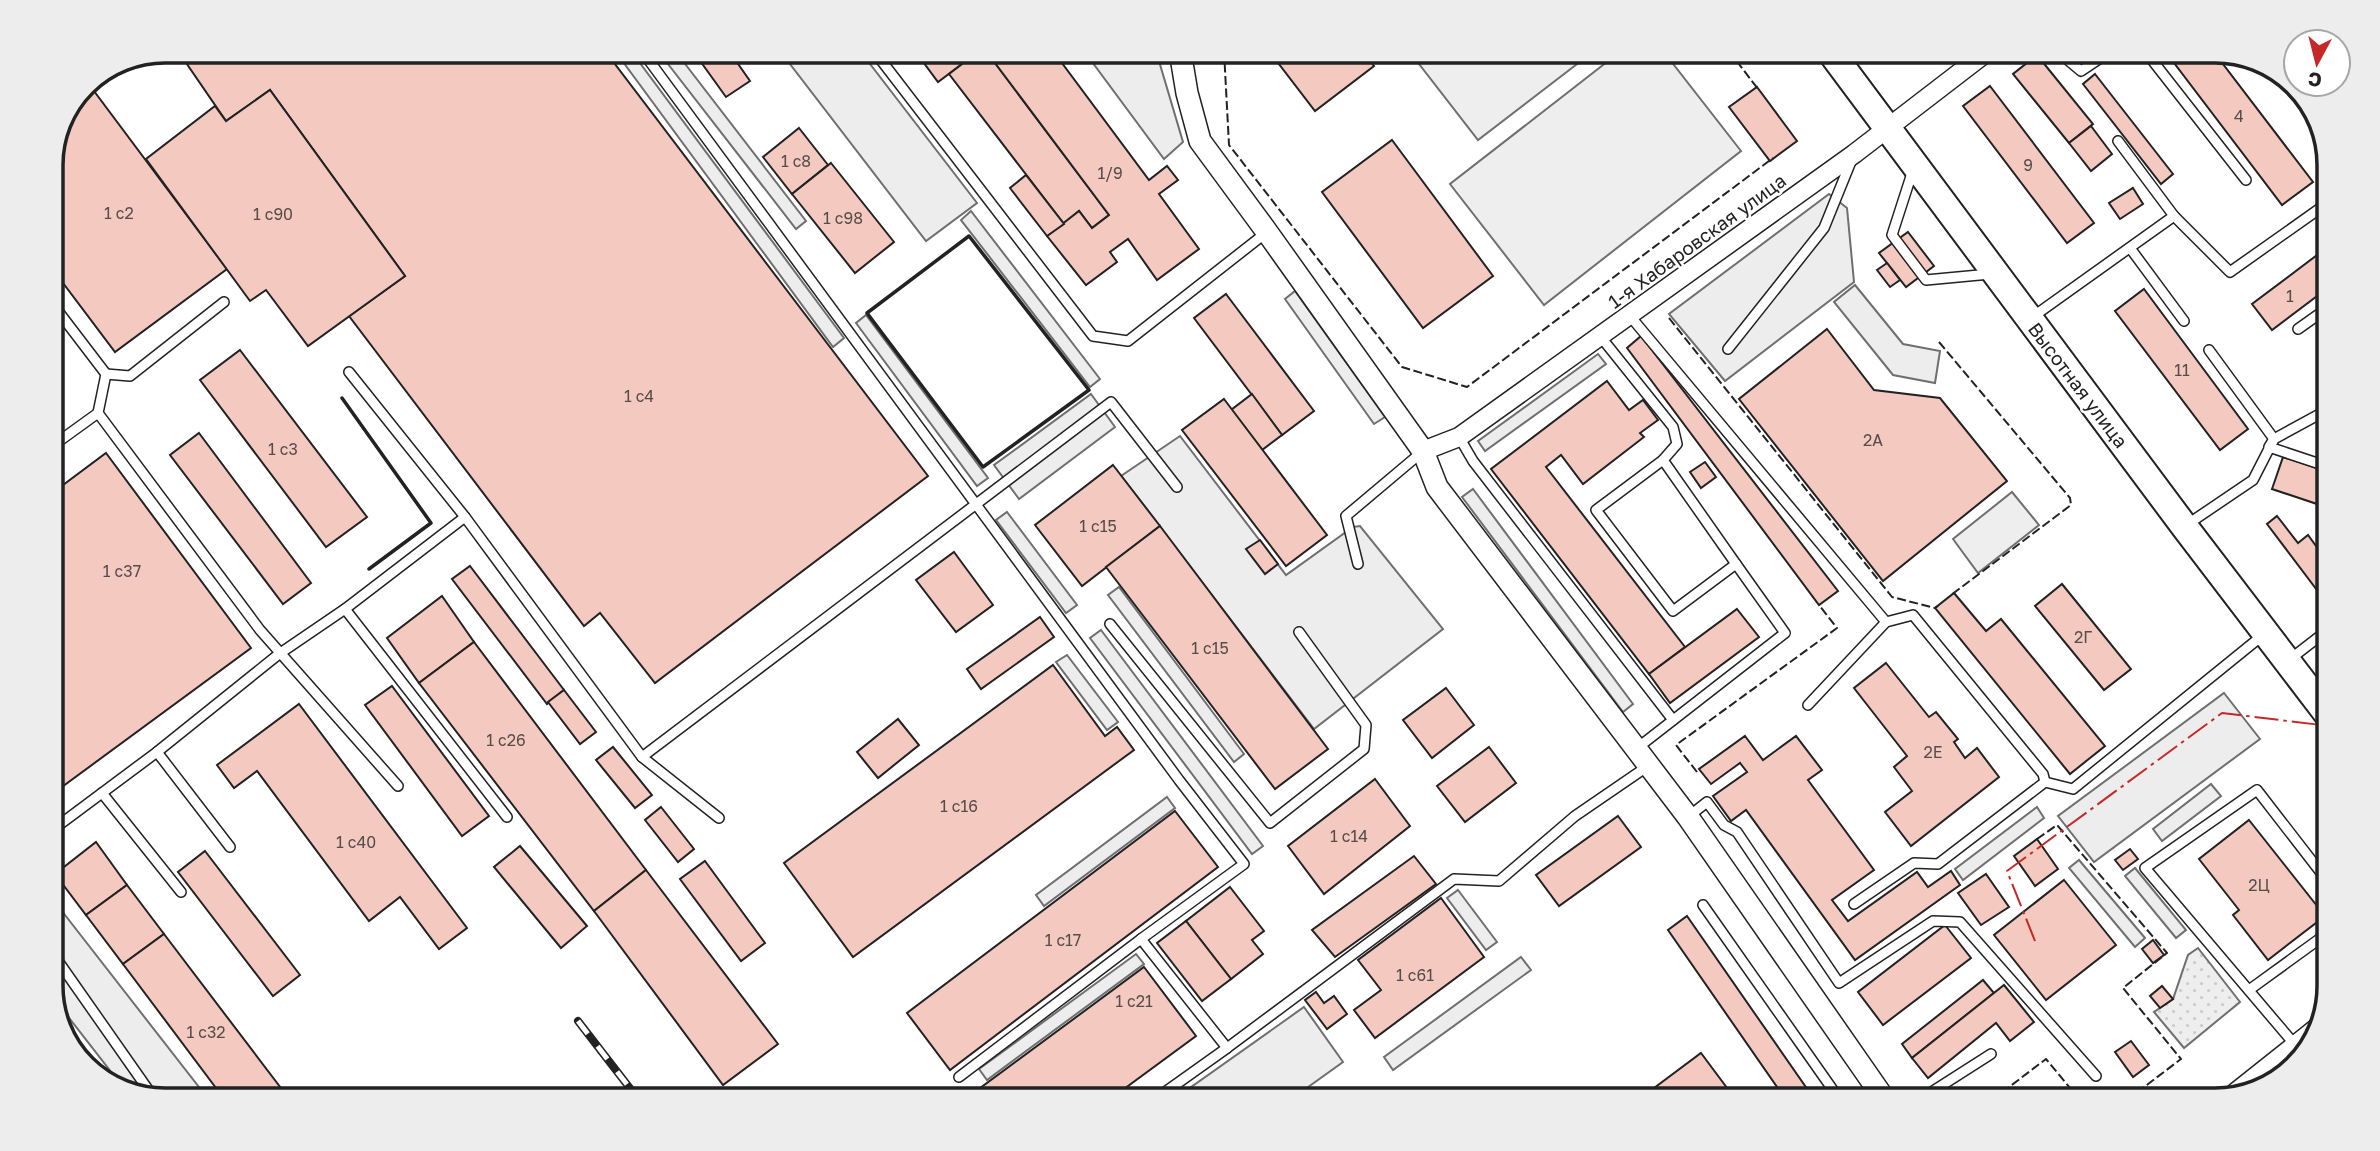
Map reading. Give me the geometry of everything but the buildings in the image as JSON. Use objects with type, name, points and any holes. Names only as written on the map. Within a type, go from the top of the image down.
[{"type":"main road","name":"Высотная улица","points":[[1839,63],[2317,700]]},
{"type":"street","points":[[1182,63],[1200,141],[1423,451],[1437,487],[1688,817],[1877,1088]]},
{"type":"street","name":"1-я Хабаровская улица","points":[[1423,451],[1459,437],[1854,154],[1972,63]]},
{"type":"street","points":[[2254,1080],[2297,1046]]},
{"type":"lane","points":[[651,63],[1179,780],[1244,864],[959,1077]]},
{"type":"lane","points":[[883,63],[1093,336],[1128,341],[1267,232]]},
{"type":"lane","points":[[2071,63],[2081,71],[2093,63]]},
{"type":"lane","points":[[2154,63],[2246,180]]},
{"type":"lane","points":[[2118,141],[2174,216],[2230,272],[2317,210]]},
{"type":"lane","points":[[1728,349],[1824,228],[1854,154]]},
{"type":"lane","points":[[1914,165],[1892,235],[1926,280],[1995,273]]},
{"type":"lane","points":[[2029,319],[2174,216]]},
{"type":"lane","points":[[2130,248],[2184,321]]},
{"type":"lane","points":[[63,318],[106,374],[130,376],[224,302]]},
{"type":"lane","points":[[1630,316],[1886,622]]},
{"type":"lane","points":[[2298,329],[2317,316]]},
{"type":"lane","points":[[1600,335],[1673,427],[1677,444],[1663,460],[1596,510],[1673,611],[1736,564]]},
{"type":"lane","points":[[2209,350],[2271,443],[2317,462]]},
{"type":"lane","points":[[349,372],[465,517],[642,757],[719,818]]},
{"type":"lane","points":[[63,438],[98,413],[106,374]]},
{"type":"lane","points":[[642,757],[1111,402],[1177,487]]},
{"type":"lane","points":[[98,413],[279,654],[398,786]]},
{"type":"lane","points":[[2184,526],[2253,480],[2271,443],[2317,416]]},
{"type":"lane","points":[[1459,437],[1473,461],[1673,720]]},
{"type":"lane","points":[[1358,564],[1346,516],[1423,451]]},
{"type":"lane","points":[[1171,1088],[1454,879],[1499,881],[1642,758],[1673,720],[1785,633],[1663,460]]},
{"type":"lane","points":[[63,822],[157,752],[279,654],[345,609],[465,517]]},
{"type":"lane","points":[[345,609],[507,817]]},
{"type":"lane","points":[[1808,705],[1886,622],[1913,615],[2043,774],[2045,782]]},
{"type":"lane","points":[[1110,624],[1270,823],[1364,749],[1366,725],[1299,632]]},
{"type":"lane","points":[[2045,782],[2073,789],[2265,633]]},
{"type":"lane","points":[[2288,661],[2317,638]]},
{"type":"lane","points":[[157,752],[230,847]]},
{"type":"lane","points":[[1854,904],[1914,863],[1938,864],[2045,782]]},
{"type":"lane","points":[[2297,1046],[2145,868],[2257,790],[2317,868]]},
{"type":"lane","points":[[102,793],[181,892]]},
{"type":"lane","points":[[1688,817],[1707,802],[1724,825],[1737,832],[1839,983],[1933,921],[1960,922],[2096,1076]]},
{"type":"lane","points":[[1703,905],[1832,1088]]},
{"type":"lane","points":[[1141,939],[1227,1048]]},
{"type":"lane","points":[[2249,990],[2317,941]]},
{"type":"lane","points":[[63,968],[145,1086]]},
{"type":"lane","points":[[1939,1088],[1991,1054]]},
{"type":"shaded area","points":[[624,63],[640,63],[844,338],[833,347]]},
{"type":"shaded area","points":[[684,63],[806,221],[796,229],[668,64]]},
{"type":"shaded area","points":[[789,63],[869,63],[977,203],[926,241]]},
{"type":"shaded area","points":[[1093,63],[1160,63],[1183,142],[1164,159]]},
{"type":"shaded area","points":[[1418,63],[1578,63],[1478,140]]},
{"type":"shaded area","points":[[1606,63],[1672,63],[1741,151],[1544,305],[1450,184]]},
{"type":"shaded area","points":[[1829,194],[1847,208],[1854,282],[1725,381],[1669,314]]},
{"type":"shaded area","points":[[971,211],[1100,379],[1090,387],[961,220]]},
{"type":"shaded area","points":[[1855,285],[1903,344],[1940,351],[1935,383],[1893,375],[1834,302]]},
{"type":"shaded area","points":[[1295,291],[1385,417],[1374,424],[1285,299]]},
{"type":"shaded area","points":[[866,315],[988,478],[977,486],[856,323]]},
{"type":"shaded area","points":[[1598,354],[1606,364],[1485,451],[1478,441]]},
{"type":"shaded area","points":[[1091,394],[1115,427],[1019,499],[994,465]]},
{"type":"shaded area","points":[[1180,436],[1286,575],[1353,527],[1360,526],[1443,629],[1314,729],[1121,476]]},
{"type":"shaded area","points":[[1473,489],[1633,704],[1623,712],[1462,497]]},
{"type":"shaded area","points":[[2012,492],[2039,525],[1978,573],[1953,539]]},
{"type":"shaded area","points":[[1007,512],[1077,605],[1066,613],[996,520]]},
{"type":"shaded area","points":[[1119,587],[1244,754],[1234,762],[1108,595]]},
{"type":"shaded area","points":[[1101,630],[1263,846],[1252,854],[1090,638]]},
{"type":"shaded area","points":[[1067,655],[1118,722],[1107,730],[1056,662]]},
{"type":"shaded area","points":[[2224,693],[2260,739],[2094,862],[2058,816]]},
{"type":"shaded area","points":[[2211,784],[2221,796],[2162,841],[2153,829]]},
{"type":"shaded area","points":[[1167,797],[1175,808],[1044,906],[1036,895]]},
{"type":"shaded area","points":[[2037,807],[2044,818],[1963,880],[1955,869]]},
{"type":"shaded area","points":[[2079,860],[2145,938],[2135,947],[2069,868]]},
{"type":"shaded area","points":[[2135,868],[2186,930],[2176,938],[2125,876]]},
{"type":"shaded area","points":[[1458,890],[1497,942],[1486,950],[1447,898]]},
{"type":"shaded area","points":[[63,912],[200,1088],[146,1086],[112,1072],[68,1016],[63,992]]},
{"type":"shaded area","points":[[2198,948],[2240,1002],[2184,1048],[2154,1012],[2173,999],[2188,955]]},
{"type":"shaded area","points":[[1136,954],[1144,964],[987,1080],[979,1069]]},
{"type":"shaded area","points":[[1521,957],[1531,970],[1393,1070],[1384,1057]]},
{"type":"shaded area","points":[[1304,1007],[1343,1062],[1307,1088],[1190,1088]]},
{"type":"railway","points":[[578,1021],[630,1088]]},
{"type":"fence","points":[[1225,63],[1229,145],[1402,367],[1467,387],[1773,158]]},
{"type":"fence","points":[[1738,63],[1758,89]]},
{"type":"fence","points":[[1669,318],[1892,597],[1935,608],[1938,606]]},
{"type":"fence","points":[[1939,342],[2070,498],[2071,505],[1951,595]]},
{"type":"fence","points":[[1697,772],[1676,745],[1837,628],[1819,605]]},
{"type":"fence","points":[[2037,839],[2057,825],[2167,953],[2123,988],[2181,1059],[2143,1088]]},
{"type":"fence","points":[[2008,1088],[2046,1059],[2070,1088]]},
{"type":"wall","points":[[969,236],[1089,390],[983,467],[867,313],[969,236]]},
{"type":"wall","points":[[342,398],[431,523],[369,569]]},
{"type":"power","points":[[2035,941],[2007,871],[2222,713],[2317,725]]}]
